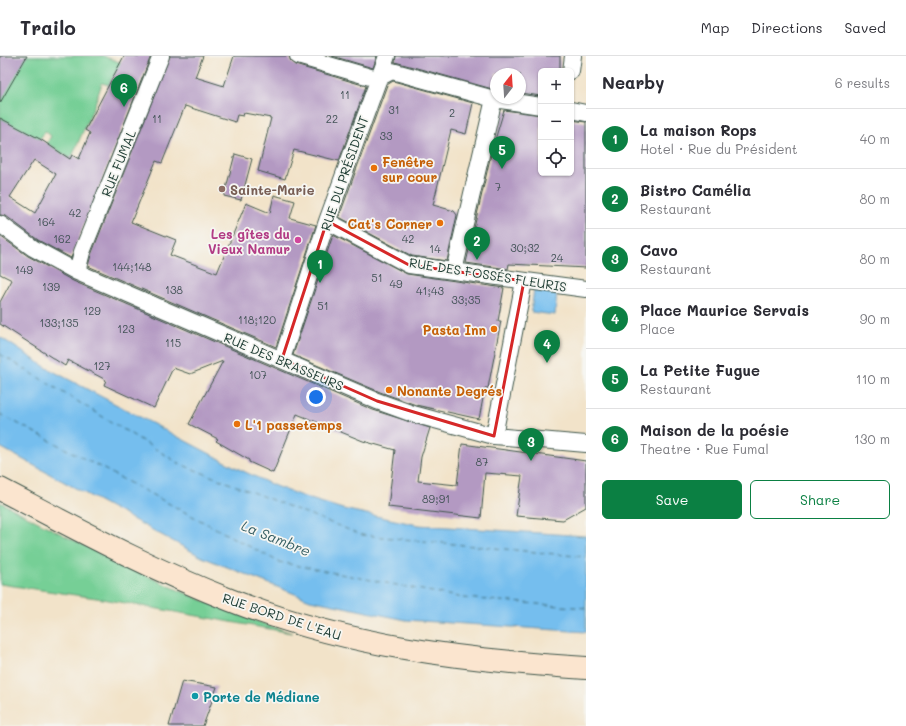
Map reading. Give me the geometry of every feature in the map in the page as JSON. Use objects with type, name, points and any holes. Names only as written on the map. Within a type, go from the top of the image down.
[{"type":"main road","name":"RUE BORD DE L'EAU","points":[[0,489],[121,552],[168,574],[231,601],[307,626],[367,641],[438,655],[498,662],[586,668]]},
{"type":"street","name":"RUE FUMAL","points":[[77,272],[82,252],[161,56]]},
{"type":"street","points":[[298,56],[377,79],[392,71],[490,98]]},
{"type":"street","name":"RUE DU PRÉSIDENT","points":[[282,359],[327,221],[377,79],[387,56]]},
{"type":"street","points":[[571,68],[572,56]]},
{"type":"street","points":[[454,270],[493,104]]},
{"type":"street","points":[[526,104],[538,106]]},
{"type":"street","points":[[574,111],[586,113]]},
{"type":"street","name":"RUE DES FOSSÉS FLEURIS","points":[[327,221],[409,264],[586,289]]},
{"type":"street","name":"RUE DES BRASSEURS","points":[[0,224],[33,248],[77,272],[377,401],[413,414],[494,436],[586,444]]},
{"type":"street","points":[[494,436],[524,281]]},
{"type":"highlighted area","points":[[327,221],[409,265],[524,281],[494,436],[377,401],[282,359]]},
{"type":"green space","points":[[23,56],[103,56],[122,63],[112,86],[102,83],[95,104],[71,159],[47,143],[51,136],[45,131],[40,139],[0,118],[0,102]]},
{"type":"green space","points":[[0,502],[107,557],[180,591],[292,633],[103,599],[0,584]]},
{"type":"water","points":[[534,289],[557,292],[555,315],[531,312]]},
{"type":"water","name":"La Sambre","points":[[0,337],[47,368],[239,469],[275,486],[307,498],[343,509],[418,525],[586,536],[586,632],[406,620],[310,600],[202,557],[0,447]]},
{"type":"building","points":[[0,56],[27,56],[0,103]]},
{"type":"building","points":[[124,56],[151,56],[71,258],[38,240],[6,216],[0,215],[0,118],[40,139],[70,159],[72,155],[79,159],[90,133],[85,130]],"holes":[[[34,160],[56,174],[35,213],[10,197]]]},
{"type":"building","points":[[170,56],[203,56],[195,77],[224,86],[234,56],[289,56],[291,62],[295,65],[366,86],[339,161],[294,150],[285,179],[258,171],[271,118],[244,113],[243,116],[237,115],[235,122],[185,106],[162,163],[156,161],[131,222],[176,240],[170,255],[217,273],[246,203],[270,213],[274,195],[295,201],[290,218],[316,225],[276,347],[88,266],[91,255]]},
{"type":"building","points":[[332,56],[377,56],[373,68]]},
{"type":"building","points":[[396,56],[560,56],[560,68],[538,68],[538,96],[526,94],[526,68],[490,68],[490,88],[395,62]]},
{"type":"building","points":[[393,81],[473,103],[466,134],[451,130],[433,205],[454,211],[457,215],[447,261],[412,256],[339,217],[387,85]]},
{"type":"building","points":[[504,110],[538,115],[538,176],[574,176],[574,120],[586,122],[586,268],[509,264],[508,269],[466,263],[492,150]]},
{"type":"building","points":[[235,154],[252,159],[241,200],[224,196]]},
{"type":"building","points":[[333,235],[407,274],[504,288],[498,321],[501,321],[488,388],[485,388],[479,419],[416,405],[380,392],[293,355]]},
{"type":"building","points":[[0,236],[28,256],[73,281],[373,410],[430,428],[421,457],[418,481],[457,485],[462,444],[586,461],[586,507],[563,520],[516,516],[522,476],[485,473],[481,518],[388,507],[395,450],[363,441],[297,414],[273,473],[249,462],[249,460],[216,441],[218,439],[189,424],[223,361],[190,374],[173,368],[154,408],[104,385],[106,380],[68,360],[65,366],[0,324],[0,302],[12,280],[0,274]]},
{"type":"building","name":"Porte de Médiane","points":[[182,681],[217,687],[203,726],[169,726]]},
{"type":"ferry route","points":[[0,354],[180,464],[362,535],[586,557]]},
{"type":"ferry route","points":[[0,414],[279,562],[463,598],[586,608]]},
{"type":"place","name":"Maison de la poésie","points":[[124,107]]},
{"type":"place","name":"Fenêtre sur cour","points":[[374,168]]},
{"type":"place","name":"La Petite Fugue","points":[[502,169]]},
{"type":"place","name":"Sainte-Marie","points":[[222,189]]},
{"type":"place","name":"Cat's Corner","points":[[440,223]]},
{"type":"place","name":"Les gîtes du Vieux Namur","points":[[298,240]]},
{"type":"place","name":"Bistro Camélia","points":[[477,260]]},
{"type":"place","name":"La maison Rops","points":[[320,283]]},
{"type":"place","name":"Pasta Inn","points":[[494,329]]},
{"type":"place","name":"Place Maurice Servais","points":[[547,363]]},
{"type":"place","name":"Nonante Degrés","points":[[389,390]]},
{"type":"place","name":"L'1 passetemps","points":[[237,424]]},
{"type":"place","name":"Cavo","points":[[531,461]]},
{"type":"place","name":"Porte de Médiane","points":[[195,696]]}]
